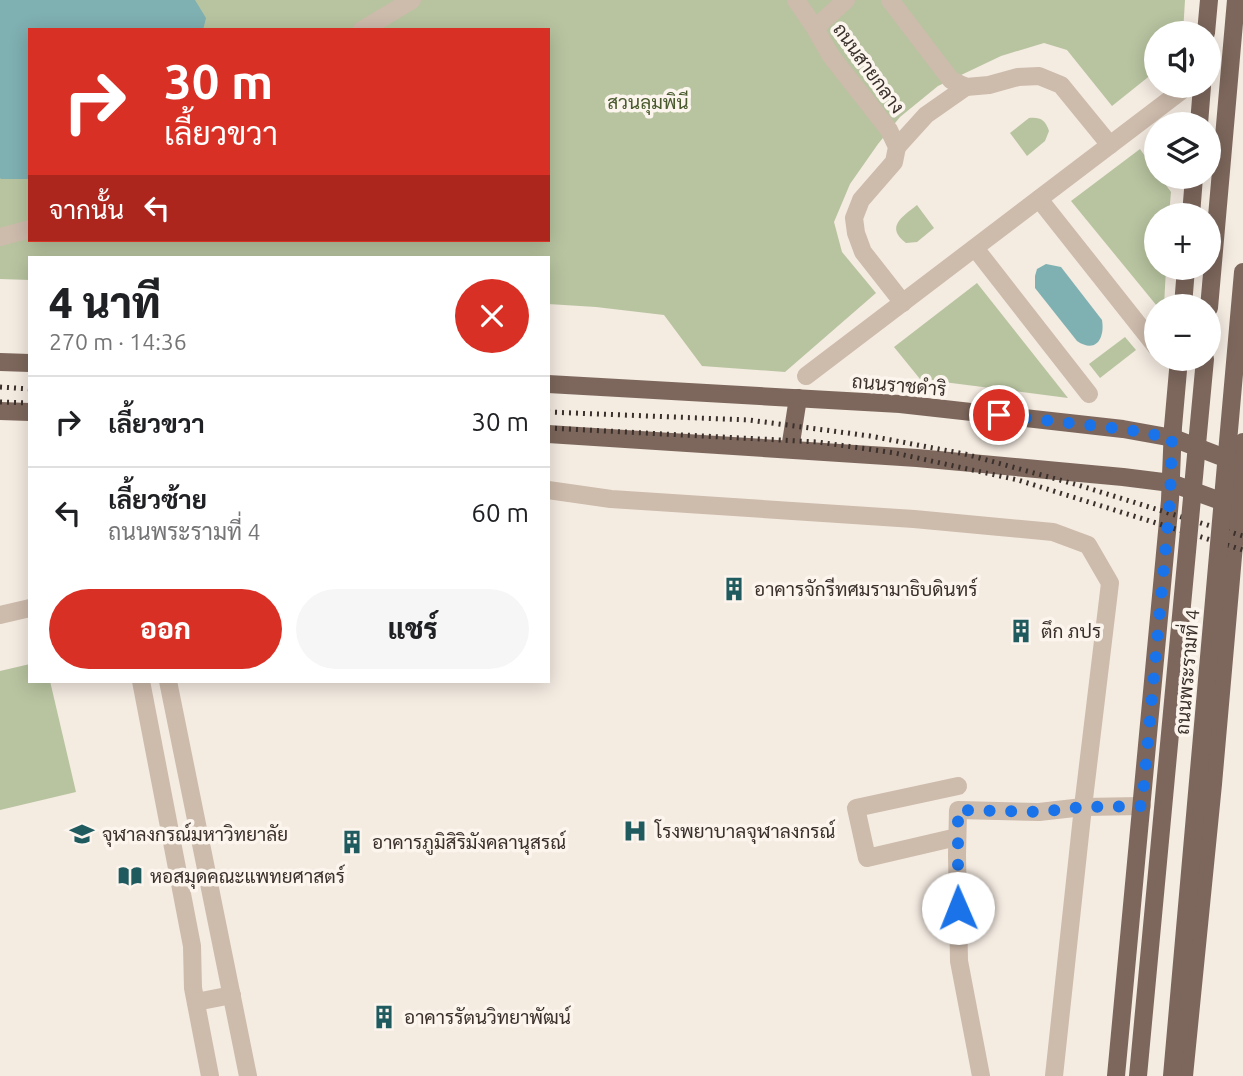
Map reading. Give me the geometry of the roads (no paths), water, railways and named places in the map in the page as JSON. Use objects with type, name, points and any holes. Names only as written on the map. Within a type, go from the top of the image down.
[{"type":"main road","points":[[1207,21],[1209,0]]},
{"type":"main road","points":[[1231,0],[1243,3]]},
{"type":"main road","points":[[1210,294],[1236,0]]},
{"type":"main road","name":"ถนนพระรามที่ 4","points":[[1172,1076],[1243,272]]},
{"type":"main road","points":[[0,362],[28,363]]},
{"type":"main road","name":"ถนนพระรามที่ 4","points":[[1116,1076],[1171,484],[1178,371]]},
{"type":"main road","name":"ถนนพระรามที่ 4","points":[[1139,1076],[1204,371]]},
{"type":"main road","name":"ถนนราชดำริ","points":[[550,384],[900,404],[1123,429],[1172,438],[1242,464]]},
{"type":"main road","points":[[790,449],[798,398]]},
{"type":"main road","points":[[0,411],[28,412]]},
{"type":"main road","points":[[550,434],[917,458],[1124,477],[1171,484],[1240,507]]},
{"type":"main road","name":"ถนนพระรามที่ 4","points":[[1184,1076],[1240,507],[1243,442]]},
{"type":"street","points":[[365,28],[412,0]]},
{"type":"street","name":"ถนนสายกลาง","points":[[796,0],[831,56],[888,130],[897,147]]},
{"type":"street","points":[[815,28],[846,0]]},
{"type":"street","points":[[890,0],[951,80],[966,87],[989,85],[1018,77],[1040,76],[1061,85],[1110,145]]},
{"type":"street","points":[[903,303],[863,252],[854,218],[861,200],[894,162],[897,147],[926,115],[966,87]]},
{"type":"street","points":[[806,376],[1172,98]]},
{"type":"street","points":[[1039,199],[1144,332]]},
{"type":"street","points":[[0,237],[28,230]]},
{"type":"street","points":[[975,248],[1089,394]]},
{"type":"street","points":[[550,490],[611,499],[889,517],[1053,532],[1088,545],[1110,583],[1054,1076]]},
{"type":"street","points":[[0,615],[28,608]]},
{"type":"street","points":[[141,683],[192,946],[193,988],[210,1076]]},
{"type":"street","points":[[168,683],[248,1076]]},
{"type":"street","points":[[957,837],[867,858],[856,808],[958,786]]},
{"type":"street","points":[[981,1076],[959,961],[958,810],[1039,812],[1083,807],[1142,806]]},
{"type":"street","points":[[196,1002],[232,995]]},
{"type":"water","points":[[0,0],[195,0],[206,18],[204,28],[28,28],[28,179],[0,178]]},
{"type":"water","points":[[1046,264],[1061,267],[1102,320],[1102,333],[1094,345],[1084,345],[1077,341],[1035,288],[1037,269]]},
{"type":"railway","points":[[0,387],[28,389]]},
{"type":"railway","points":[[0,402],[28,403]]},
{"type":"railway","points":[[550,412],[749,420],[870,436],[965,454],[1078,485],[1243,536]]},
{"type":"railway","points":[[550,428],[818,442],[895,453],[1018,480],[1243,550]]},
{"type":"place","name":"อาคารจักรีทศมรามาธิบดินทร์","points":[[734,589]]},
{"type":"place","name":"ตึก ภปร","points":[[1021,631]]},
{"type":"place","name":"โรงพยาบาลจุฬาลงกรณ์","points":[[635,831]]},
{"type":"place","name":"จุฬาลงกรณ์มหาวิทยาลัย","points":[[82,834]]},
{"type":"place","name":"อาคารภูมิสิริมังคลานุสรณ์","points":[[352,842]]},
{"type":"place","name":"หอสมุดคณะแพทยศาสตร์","points":[[130,876]]},
{"type":"place","name":"อาคารรัตนวิทยาพัฒน์","points":[[384,1017]]},
{"type":"park label","name":"สวนลุมพินี","points":[[648,102]]}]
